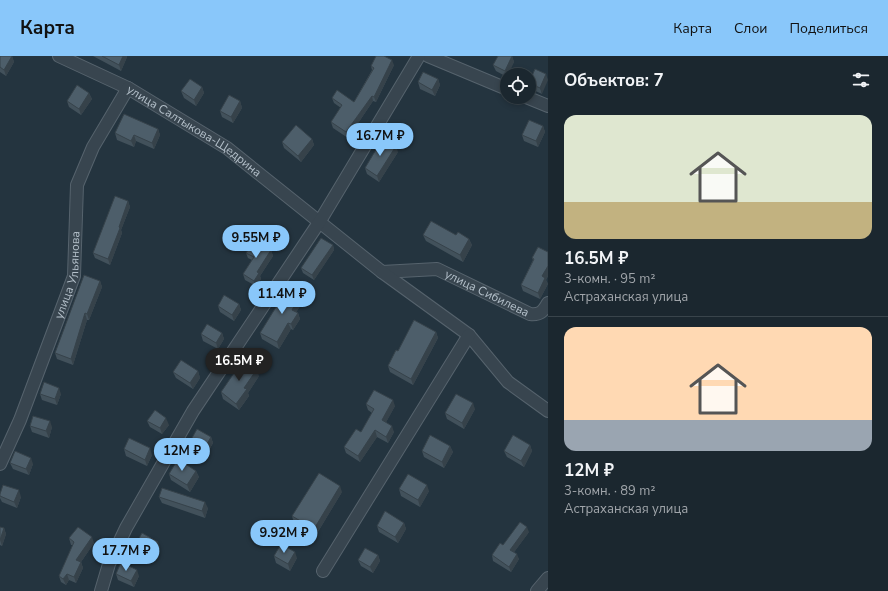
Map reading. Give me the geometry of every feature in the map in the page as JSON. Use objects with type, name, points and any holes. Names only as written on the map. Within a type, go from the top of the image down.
[{"type":"street","name":"улица Салтыкова-Щедрина","points":[[59,56],[128,88],[227,148],[320,221]]},
{"type":"street","points":[[101,591],[109,564],[126,528],[193,411],[320,221],[419,56]]},
{"type":"street","points":[[428,56],[500,86]]},
{"type":"street","name":"улица Ульянова","points":[[0,464],[20,420],[74,276],[77,185],[93,147],[128,88]]},
{"type":"street","points":[[536,101],[548,106]]},
{"type":"street","points":[[320,221],[382,272],[469,335],[508,382],[548,412]]},
{"type":"street","name":"улица Сибилева","points":[[382,272],[437,269],[530,314],[537,315],[543,311],[548,303]]},
{"type":"street","points":[[323,570],[469,335]]},
{"type":"street","points":[[536,591],[548,578]]},
{"type":"building","points":[[0,56],[12,56],[4,70],[0,67]]},
{"type":"building","points":[[102,56],[123,56],[119,65]]},
{"type":"building","points":[[376,56],[384,56],[392,60],[374,97],[372,96],[346,132],[331,122],[342,105],[332,98],[337,90],[354,102],[374,68],[371,66]]},
{"type":"building","points":[[498,56],[512,56],[506,68],[500,68],[493,65]]},
{"type":"building","points":[[536,69],[546,74],[540,88],[536,86]]},
{"type":"building","points":[[423,72],[438,79],[432,90],[418,82]]},
{"type":"building","points":[[190,79],[202,87],[194,100],[181,91]]},
{"type":"building","points":[[77,85],[89,93],[79,109],[67,101]]},
{"type":"building","points":[[229,95],[240,101],[231,117],[220,111]]},
{"type":"building","points":[[124,114],[158,129],[152,143],[134,135],[131,141],[115,133]]},
{"type":"building","points":[[529,120],[543,126],[536,141],[522,135]]},
{"type":"building","points":[[296,125],[312,139],[298,156],[282,142]]},
{"type":"building","points":[[383,138],[396,146],[377,176],[365,168]]},
{"type":"building","points":[[115,196],[128,201],[119,227],[120,228],[108,259],[93,253]]},
{"type":"building","points":[[431,221],[456,235],[458,232],[469,239],[460,255],[423,235]]},
{"type":"building","points":[[321,238],[333,245],[312,275],[301,268]]},
{"type":"building","points":[[255,240],[271,250],[257,272],[259,273],[254,281],[243,274],[254,257],[246,253]]},
{"type":"building","points":[[538,247],[548,252],[548,266],[542,276],[545,278],[538,293],[521,285],[534,259],[532,258]]},
{"type":"building","points":[[84,275],[100,281],[87,314],[85,313],[71,359],[55,353]]},
{"type":"building","points":[[289,286],[301,294],[292,310],[298,313],[291,324],[288,323],[277,342],[260,333]]},
{"type":"building","points":[[224,295],[239,304],[232,315],[218,306]]},
{"type":"building","points":[[414,320],[436,332],[411,379],[388,366],[396,350],[398,351]]},
{"type":"building","points":[[207,324],[222,333],[216,343],[201,334]]},
{"type":"building","points":[[181,360],[198,371],[190,383],[173,372]]},
{"type":"building","points":[[243,360],[257,369],[244,388],[247,389],[236,404],[221,392]]},
{"type":"building","points":[[44,382],[59,388],[55,399],[40,394]]},
{"type":"building","points":[[374,390],[393,400],[382,420],[392,426],[386,437],[375,430],[358,456],[344,447],[356,429],[361,432],[374,409],[366,404]]},
{"type":"building","points":[[456,394],[473,403],[462,423],[445,413]]},
{"type":"building","points":[[155,410],[166,418],[160,428],[147,421]]},
{"type":"building","points":[[33,416],[50,421],[46,431],[30,426]]},
{"type":"building","points":[[197,429],[211,437],[202,453],[188,445]]},
{"type":"building","points":[[430,435],[450,446],[442,462],[422,451]]},
{"type":"building","points":[[513,435],[530,445],[521,461],[504,451]]},
{"type":"building","points":[[129,438],[150,448],[145,460],[124,449]]},
{"type":"building","points":[[15,451],[31,458],[26,469],[10,463]]},
{"type":"building","points":[[178,459],[196,471],[187,485],[169,474]]},
{"type":"building","points":[[319,473],[340,486],[314,529],[292,516]]},
{"type":"building","points":[[408,474],[427,485],[418,500],[399,489]]},
{"type":"building","points":[[3,485],[19,490],[14,502],[0,496]]},
{"type":"building","points":[[162,488],[205,502],[202,511],[159,497]]},
{"type":"building","points":[[385,511],[404,523],[395,537],[377,526]]},
{"type":"building","points":[[520,522],[527,527],[510,550],[517,554],[509,567],[492,555],[500,543],[503,545]]},
{"type":"building","points":[[0,527],[4,528],[0,540]]},
{"type":"building","points":[[78,527],[92,537],[76,560],[81,562],[74,577],[67,574],[63,579],[59,576],[74,542],[69,538]]},
{"type":"building","points":[[142,533],[158,542],[149,556],[134,547]]},
{"type":"building","points":[[281,544],[295,552],[288,564],[274,556]]},
{"type":"building","points":[[365,548],[378,555],[370,567],[358,560]]},
{"type":"building","points":[[121,562],[137,570],[131,581],[116,574]]}]
